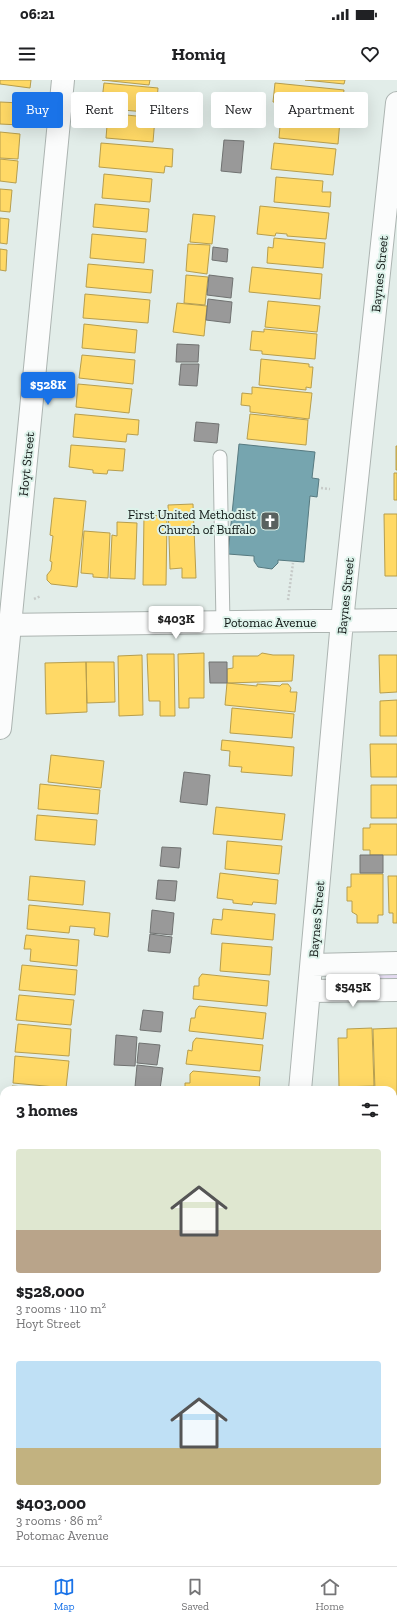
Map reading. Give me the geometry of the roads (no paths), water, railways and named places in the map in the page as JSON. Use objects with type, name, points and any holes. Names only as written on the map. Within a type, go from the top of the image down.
[{"type":"street","name":"Hoyt Street","points":[[0,728],[5,625],[63,80]]},
{"type":"street","name":"Baynes Street","points":[[300,1086],[342,622],[388,271],[397,104]]},
{"type":"street","name":"Potomac Avenue","points":[[5,625],[342,622],[397,620]]},
{"type":"street","points":[[312,965],[397,964]]},
{"type":"street","points":[[309,991],[397,990]]},
{"type":"lane","points":[[220,457],[223,623]]},
{"type":"place","name":"First United Methodist Church of Buffalo","points":[[270,521]]}]
